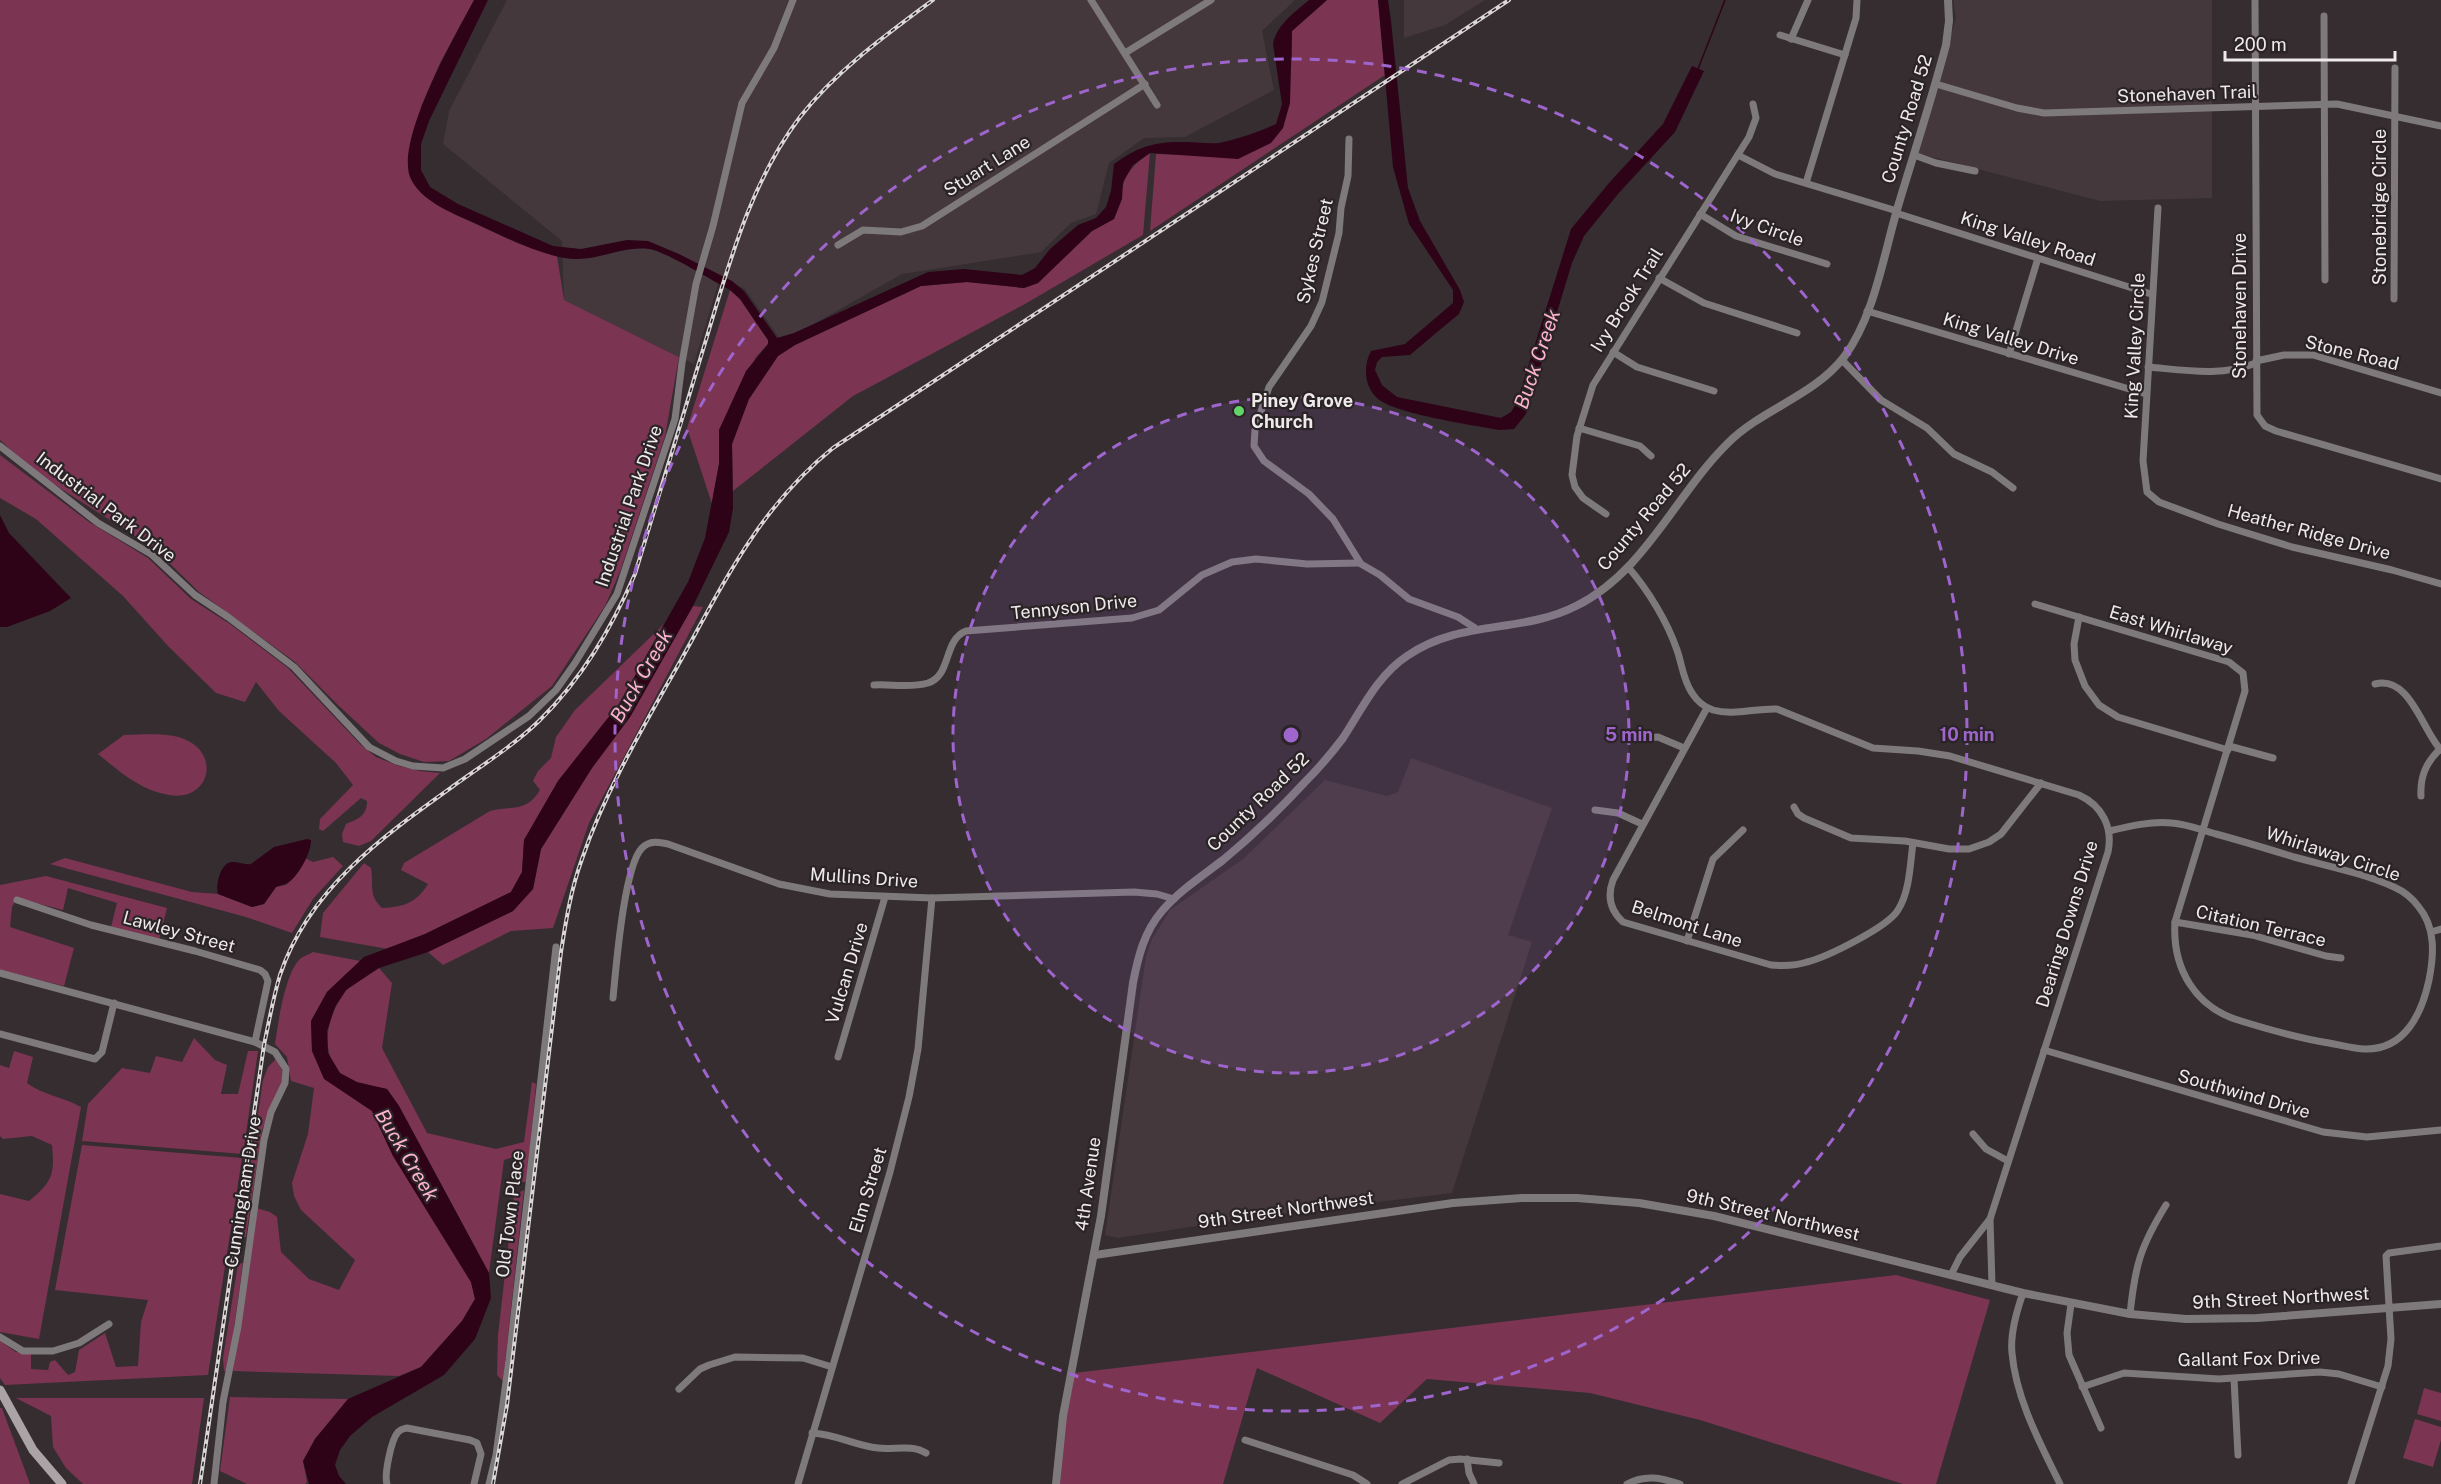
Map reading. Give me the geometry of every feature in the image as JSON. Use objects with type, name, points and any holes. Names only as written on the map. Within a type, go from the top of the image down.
[{"type":"main road","points":[[0,1390],[33,1450],[62,1484]]},
{"type":"street","name":"Industrial Park Drive","points":[[0,446],[98,523],[151,554],[195,596],[228,617],[294,667],[369,747],[396,761],[413,766],[443,768],[465,759],[498,739],[529,716],[556,690],[617,594],[675,419],[696,284],[742,103],[774,48],[793,0]]},
{"type":"street","points":[[1091,0],[1157,105]]},
{"type":"street","points":[[1125,53],[1210,0]]},
{"type":"street","points":[[1791,39],[1808,0]]},
{"type":"street","points":[[1806,183],[1856,18],[1857,0]]},
{"type":"street","name":"County Road 52","points":[[1174,898],[1234,850],[1303,785],[1341,740],[1377,684],[1393,667],[1428,644],[1475,628],[1525,623],[1565,612],[1595,596],[1628,567],[1725,445],[1762,416],[1818,382],[1842,360],[1860,330],[1867,311],[1936,84],[1948,34],[1948,0]]},
{"type":"street","name":"Stonehaven Drive","points":[[2255,0],[2255,406],[2259,420],[2265,426],[2441,479]]},
{"type":"street","points":[[2324,16],[2325,280]]},
{"type":"street","points":[[1780,35],[1845,56]]},
{"type":"street","name":"Stonebridge Circle","points":[[2394,298],[2395,68]]},
{"type":"street","name":"Stuart Lane","points":[[837,245],[863,230],[902,232],[922,226],[1145,84]]},
{"type":"street","name":"Stonehaven Trail","points":[[1936,84],[2017,108],[2044,113],[2347,105],[2441,126]]},
{"type":"street","name":"Ivy Brook Trail","points":[[1606,514],[1583,498],[1573,481],[1573,460],[1579,428],[1595,379],[1738,155],[1753,126],[1756,114],[1753,104]]},
{"type":"street","name":"Sykes Street","points":[[1349,139],[1348,176],[1339,219],[1339,233],[1322,302],[1311,326],[1271,382],[1255,430],[1254,441],[1256,450],[1264,461],[1309,494],[1339,526],[1360,563]]},
{"type":"street","name":"King Valley Road","points":[[1738,155],[1764,170],[2151,294]]},
{"type":"street","points":[[1914,155],[1936,163],[1975,171]]},
{"type":"street","name":"King Valley Circle","points":[[2145,486],[2143,461],[2146,394],[2158,208]]},
{"type":"street","name":"Ivy Circle","points":[[1700,214],[1731,234],[1827,264]]},
{"type":"street","points":[[2009,354],[2038,258]]},
{"type":"street","points":[[1659,278],[1704,303],[1797,333]]},
{"type":"street","name":"King Valley Drive","points":[[1867,311],[2146,394]]},
{"type":"street","points":[[1613,352],[1637,367],[1714,391]]},
{"type":"street","name":"Stone Road","points":[[2148,367],[2208,372],[2235,369],[2283,355],[2307,354],[2441,393]]},
{"type":"street","points":[[1842,360],[1881,400],[1927,428],[1954,454],[1992,472],[2013,488]]},
{"type":"street","points":[[1579,428],[1640,446],[1651,456]]},
{"type":"street","name":"Heather Ridge Drive","points":[[2145,486],[2153,500],[2218,524],[2292,547],[2441,584]]},
{"type":"street","name":"Tennyson Drive","points":[[874,685],[917,685],[931,682],[943,669],[954,641],[966,632],[1124,619],[1153,613],[1165,607],[1202,575],[1232,562],[1256,559],[1307,564],[1360,563]]},
{"type":"street","points":[[1360,563],[1380,575],[1409,599],[1458,617],[1475,628]]},
{"type":"street","points":[[1628,567],[1665,624],[1677,650],[1688,686],[1696,699],[1707,708]]},
{"type":"street","name":"East Whirlaway","points":[[2035,604],[2194,651],[2237,666],[2243,673],[2245,685],[2204,831]]},
{"type":"street","points":[[2079,617],[2074,644],[2075,660],[2085,686],[2098,705],[2118,717],[2273,758]]},
{"type":"street","points":[[2375,684],[2387,682],[2399,688],[2440,749],[2422,773],[2421,796]]},
{"type":"street","name":"Belmont Lane","points":[[1707,708],[1613,879],[1609,890],[1611,906],[1618,917],[1628,924],[1771,965],[1788,965],[1819,959],[1881,927],[1898,911],[1906,890],[1913,843]]},
{"type":"street","name":"Dearing Downs Drive","points":[[1707,708],[1727,712],[1777,709],[1873,748],[1941,754],[2079,795],[2092,802],[2102,813],[2110,840],[2105,861],[1990,1219],[1992,1285]]},
{"type":"street","points":[[1631,739],[1658,737],[1684,748]]},
{"type":"street","points":[[1794,807],[1804,818],[1842,836],[1957,850],[1969,849],[1989,842],[2001,834],[2041,783]]},
{"type":"street","points":[[1595,810],[1618,813],[1642,824]]},
{"type":"street","name":"Whirlaway Circle","points":[[2109,831],[2158,822],[2179,824],[2204,831],[2392,886],[2408,896],[2420,908],[2431,932],[2432,966],[2426,997],[2416,1019],[2404,1034],[2383,1046],[2365,1049],[2279,1033],[2232,1019],[2213,1009],[2197,995],[2182,972],[2175,943],[2175,922],[2204,831]]},
{"type":"street","points":[[1687,941],[1713,860],[1730,840],[1743,830]]},
{"type":"street","name":"Mullins Drive","points":[[642,839],[650,843],[668,844],[794,888],[830,894],[932,898],[1141,892],[1174,898]]},
{"type":"street","points":[[613,998],[618,952],[633,865],[638,853],[650,843]]},
{"type":"street","name":"Vulcan Drive","points":[[838,1058],[885,897]]},
{"type":"street","name":"Elm Street","points":[[798,1484],[890,1172],[909,1097],[918,1049],[932,898]]},
{"type":"street","name":"4th Avenue","points":[[1056,1484],[1063,1416],[1095,1255],[1137,961],[1142,944],[1155,920],[1174,898]]},
{"type":"street","name":"Lawley Street","points":[[17,900],[26,901],[50,913],[91,925],[260,970],[268,981],[255,1042]]},
{"type":"street","name":"Citation Terrace","points":[[2175,922],[2252,935],[2326,956],[2341,958]]},
{"type":"street","points":[[2431,932],[2441,929]]},
{"type":"street","name":"Old Town Place","points":[[489,1484],[496,1455],[508,1360],[556,947]]},
{"type":"street","name":"Cunningham Drive","points":[[0,973],[264,1045],[279,1056],[286,1069],[286,1079],[271,1112],[264,1140],[238,1326],[224,1402],[214,1484]]},
{"type":"street","points":[[0,1034],[95,1059],[100,1056],[108,1035],[114,1004]]},
{"type":"street","name":"Southwind Drive","points":[[2044,1050],[2312,1130],[2367,1137],[2441,1130]]},
{"type":"street","points":[[1973,1134],[1986,1149],[2008,1161]]},
{"type":"street","name":"9th Street Northwest","points":[[1095,1255],[1453,1203],[1522,1198],[1577,1198],[1675,1208],[2023,1293],[2130,1314],[2186,1319],[2224,1319],[2441,1304]]},
{"type":"street","points":[[2130,1314],[2138,1260],[2146,1239],[2166,1205]]},
{"type":"street","name":"Dearing Downs Drive","points":[[1951,1275],[1960,1257],[1990,1219]]},
{"type":"street","points":[[2350,1484],[2382,1387],[2391,1347],[2387,1254],[2441,1246]]},
{"type":"street","points":[[2023,1293],[2014,1327],[2012,1353],[2026,1410],[2060,1484]]},
{"type":"street","points":[[2071,1304],[2067,1333],[2070,1362],[2101,1428]]},
{"type":"street","points":[[0,1337],[23,1351],[53,1351],[79,1343],[109,1324]]},
{"type":"street","points":[[679,1389],[700,1369],[735,1357],[803,1358],[832,1367]]},
{"type":"street","name":"Gallant Fox Drive","points":[[2082,1387],[2124,1373],[2234,1378],[2320,1372],[2339,1374],[2382,1387]]},
{"type":"street","points":[[2234,1378],[2238,1455]]},
{"type":"street","points":[[387,1484],[386,1473],[396,1436],[407,1428],[477,1443],[481,1454],[474,1484]]},
{"type":"street","points":[[812,1433],[847,1439],[875,1448],[911,1448],[926,1453]]},
{"type":"street","points":[[1245,1440],[1353,1475],[1367,1484]]},
{"type":"street","points":[[1467,1459],[1469,1473],[1474,1484]]},
{"type":"street","points":[[1402,1484],[1444,1461],[1467,1459],[1499,1463]]},
{"type":"street","points":[[1627,1484],[1641,1478],[1652,1477],[1680,1484]]},
{"type":"shaded area","points":[[0,0],[474,0],[440,63],[421,107],[410,176],[454,214],[517,243],[557,256],[564,300],[679,357],[665,436],[621,569],[605,606],[552,686],[486,739],[449,761],[424,762],[400,754],[379,743],[295,662],[199,592],[154,548],[33,471],[0,440]]},
{"type":"shaded area","points":[[507,0],[1295,0],[1262,31],[1274,90],[1185,137],[1144,138],[1109,163],[1096,214],[1071,223],[1041,252],[902,274],[782,342],[745,289],[720,277],[694,364],[564,300],[562,241],[443,144],[449,111]]},
{"type":"shaded area","points":[[1327,0],[1378,0],[1385,75],[1150,231],[1156,154],[1187,155],[1283,128],[1292,55],[1292,31]]},
{"type":"shaded area","points":[[1404,0],[1485,0],[1445,25],[1404,38]]},
{"type":"shaded area","points":[[1953,0],[2212,0],[2212,198],[2100,201],[1917,153],[1956,18]]},
{"type":"shaded area","points":[[1150,153],[1143,235],[1025,304],[853,396],[733,491],[732,444],[749,399],[778,356],[795,345],[921,286],[967,282],[1024,288],[1038,283],[1092,231],[1114,219],[1127,175],[1139,161]]},
{"type":"shaded area","points":[[730,290],[740,299],[768,340],[768,344],[756,357],[719,430],[719,464],[712,504],[687,428]]},
{"type":"shaded area","points":[[0,455],[89,522],[148,558],[191,599],[230,624],[288,668],[360,744],[376,757],[399,766],[440,773],[371,841],[359,846],[343,842],[342,834],[346,824],[364,814],[367,801],[361,798],[323,831],[319,829],[320,819],[353,785],[336,763],[279,711],[256,682],[245,702],[216,693],[168,646],[123,596],[36,519],[0,498]]},
{"type":"shaded area","points":[[693,606],[703,607],[589,823],[553,928],[511,931],[443,965],[428,952],[513,911],[533,889],[541,849],[592,768],[630,717]]},
{"type":"shaded area","points":[[664,624],[619,704],[558,781],[524,840],[522,872],[511,892],[425,934],[388,949],[320,937],[323,913],[364,863],[371,868],[373,894],[382,908],[409,903],[419,896],[428,884],[401,870],[404,863],[490,811],[518,807],[530,802],[540,790],[533,781],[538,771],[551,758],[556,737],[575,710]]},
{"type":"shaded area","points":[[124,735],[170,735],[196,746],[207,765],[206,775],[201,784],[194,791],[183,795],[169,795],[149,789],[131,779],[98,754]]},
{"type":"shaded area","points":[[1411,758],[1552,808],[1508,935],[1532,942],[1452,1193],[1263,1216],[1118,1238],[1105,1235],[1146,957],[1152,939],[1170,910],[1243,859],[1325,780],[1387,796],[1398,792]]},
{"type":"shaded area","points":[[333,857],[343,866],[313,899],[292,933],[246,917],[50,864],[65,858],[192,892],[218,894],[252,907],[264,904],[276,887],[286,885],[305,858],[313,862]]},
{"type":"shaded area","points":[[46,876],[167,908],[159,940],[111,927],[117,903],[68,888],[63,910],[17,898],[12,907],[10,927],[74,948],[64,986],[0,970],[0,885]]},
{"type":"shaded area","points":[[313,952],[360,961],[327,992],[311,1021],[312,1051],[325,1079],[372,1111],[393,1156],[471,1282],[475,1299],[462,1321],[421,1367],[399,1376],[233,1371],[256,1208],[270,1212],[277,1217],[281,1252],[309,1279],[339,1290],[355,1260],[301,1210],[294,1196],[292,1183],[308,1134],[314,1088],[291,1081],[287,1057],[275,1044],[283,998],[291,974],[301,958]]},
{"type":"shaded area","points":[[379,968],[392,983],[382,1048],[427,1133],[496,1149],[524,1142],[532,1082],[536,1084],[527,1182],[517,1182],[514,1157],[504,1160],[489,1273],[399,1106],[387,1089],[362,1084],[344,1076],[333,1063],[329,1053],[330,1021],[339,1001],[352,985]]},
{"type":"shaded area","points":[[194,1038],[215,1060],[227,1065],[221,1094],[238,1094],[248,1051],[258,1051],[243,1154],[82,1141],[88,1104],[122,1068],[150,1073],[156,1056],[182,1062]]},
{"type":"shaded area","points":[[14,1051],[33,1057],[27,1083],[81,1107],[39,1339],[0,1332],[0,1194],[29,1201],[47,1183],[53,1164],[52,1145],[32,1136],[3,1139],[0,1136],[0,1065],[9,1068]]},
{"type":"shaded area","points":[[276,1059],[282,1070],[283,1081],[262,1130],[246,1237],[240,1237],[263,1080],[268,1067]]},
{"type":"shaded area","points":[[82,1145],[242,1158],[208,1375],[5,1385],[0,1378],[0,1341],[16,1352],[31,1353],[31,1369],[48,1370],[50,1362],[55,1360],[68,1375],[75,1372],[79,1350],[105,1333],[116,1367],[138,1366],[141,1322],[148,1300],[55,1290]]},
{"type":"shaded area","points":[[524,1190],[503,1381],[497,1375],[498,1335],[514,1195]]},
{"type":"shaded area","points":[[243,1263],[228,1371],[224,1371],[223,1358],[238,1264]]},
{"type":"shaded area","points":[[1896,1275],[1990,1300],[1936,1484],[1903,1484],[1700,1420],[1590,1393],[1427,1379],[1380,1423],[1257,1368],[1223,1484],[1060,1484],[1062,1443],[1074,1373]]},
{"type":"shaded area","points":[[2424,1388],[2441,1393],[2441,1421],[2417,1414]]},
{"type":"shaded area","points":[[230,1397],[348,1399],[315,1439],[303,1461],[307,1482],[305,1484],[247,1484],[220,1471]]},
{"type":"shaded area","points":[[16,1398],[204,1398],[192,1484],[83,1484],[66,1468],[53,1447],[51,1416]]},
{"type":"shaded area","points":[[0,1408],[2,1408],[30,1484],[0,1484]]},
{"type":"shaded area","points":[[2415,1419],[2441,1427],[2441,1440],[2433,1467],[2403,1458]]},
{"type":"water","points":[[474,0],[488,0],[429,121],[421,144],[421,170],[430,187],[458,204],[553,246],[581,249],[627,240],[648,241],[679,254],[732,281],[744,291],[777,338],[794,333],[928,272],[964,269],[1022,275],[1035,268],[1050,249],[1078,225],[1096,218],[1106,207],[1111,191],[1114,164],[1131,153],[1166,142],[1219,143],[1276,124],[1282,104],[1273,44],[1275,37],[1287,19],[1309,0],[1327,0],[1292,31],[1290,103],[1283,128],[1271,143],[1238,159],[1150,153],[1133,165],[1123,182],[1122,199],[1114,219],[1092,231],[1038,283],[1024,288],[967,282],[921,286],[795,345],[778,356],[749,399],[732,444],[733,508],[729,532],[693,606],[630,717],[592,768],[541,849],[533,889],[513,911],[428,952],[379,968],[346,990],[335,1007],[327,1031],[328,1053],[340,1073],[357,1082],[387,1089],[399,1106],[489,1273],[491,1298],[475,1339],[444,1375],[372,1417],[350,1436],[340,1450],[335,1465],[339,1476],[346,1484],[309,1484],[303,1461],[315,1439],[348,1399],[421,1367],[462,1321],[475,1299],[471,1282],[393,1156],[372,1111],[324,1079],[312,1051],[311,1021],[327,992],[364,957],[425,934],[511,892],[522,872],[524,840],[558,781],[619,704],[688,582],[705,538],[719,464],[719,430],[746,371],[768,344],[768,340],[740,299],[730,290],[666,255],[649,249],[640,249],[577,259],[553,256],[450,212],[430,201],[415,186],[410,177],[408,160],[411,138],[430,87]]},
{"type":"water","points":[[1378,0],[1388,0],[1408,188],[1420,221],[1460,290],[1464,302],[1459,314],[1410,355],[1382,357],[1377,362],[1375,370],[1382,385],[1397,397],[1501,418],[1511,412],[1517,402],[1571,229],[1663,124],[1692,66],[1704,71],[1675,132],[1618,194],[1584,236],[1572,263],[1526,414],[1514,429],[1499,430],[1400,409],[1377,398],[1367,382],[1366,369],[1371,351],[1405,344],[1453,303],[1453,290],[1409,224],[1393,167]]},
{"type":"water","points":[[0,515],[9,533],[71,598],[50,611],[7,627],[0,627]]},
{"type":"water","points":[[311,840],[310,845],[307,857],[300,869],[289,882],[276,887],[264,904],[252,907],[218,894],[217,885],[220,875],[228,863],[251,864],[274,847]]},
{"type":"waterway","name":"Buck Creek","points":[[1698,69],[1725,0]]},
{"type":"railway","points":[[200,1484],[264,1045],[280,975],[293,944],[309,916],[329,891],[374,846],[529,730],[554,705],[582,671],[616,614],[635,574],[732,254],[767,169],[800,117],[814,100],[863,54],[933,0]]},
{"type":"railway","points":[[493,1484],[507,1405],[561,952],[575,882],[592,833],[627,757],[746,546],[785,494],[833,448],[1509,0]]},
{"type":"place","name":"Piney Grove Church","points":[[1239,411]]}]
